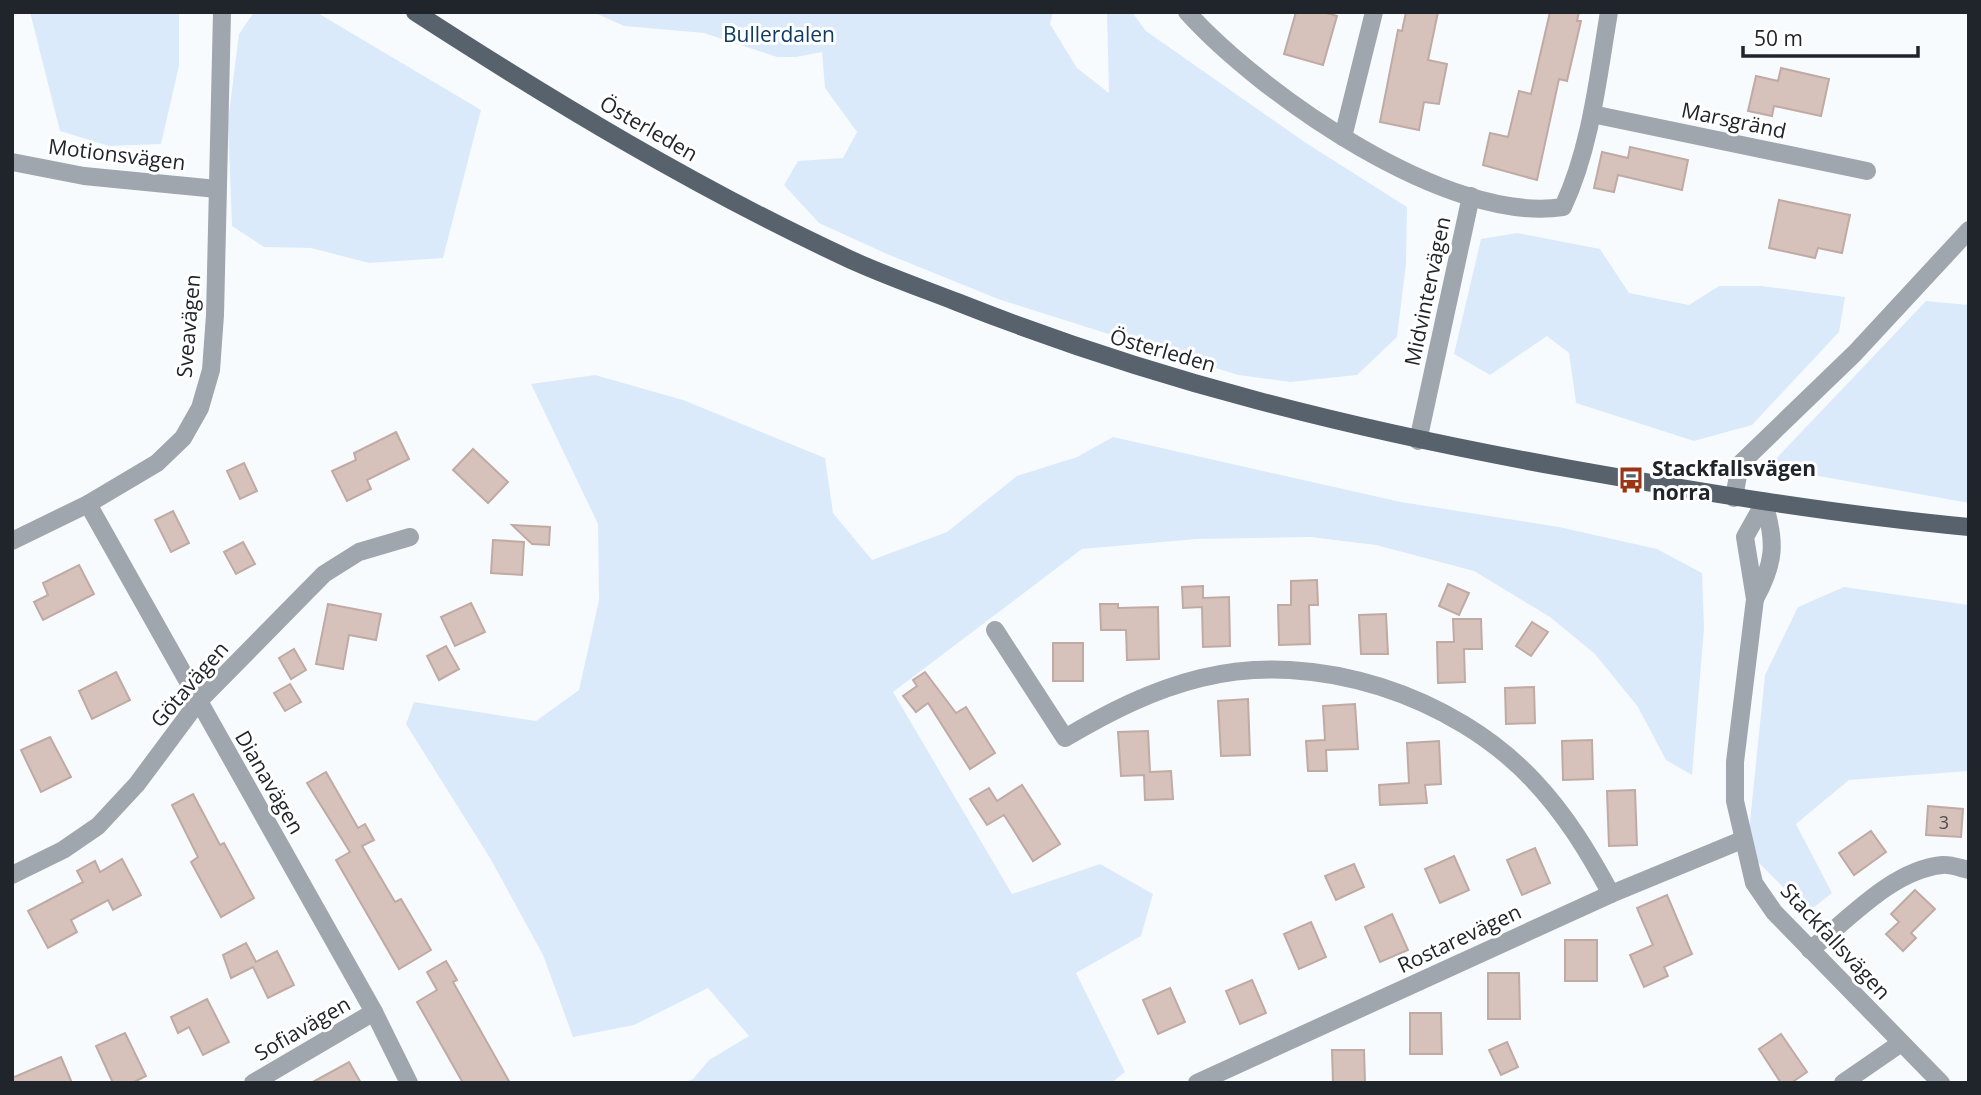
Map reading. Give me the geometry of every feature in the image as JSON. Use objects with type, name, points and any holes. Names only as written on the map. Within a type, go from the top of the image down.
[{"type":"main road","name":"Österleden","points":[[415,12],[549,97],[694,180],[853,261],[1034,332],[1112,359],[1306,414],[1418,441],[1764,503],[1969,527]]},
{"type":"street","name":"Sveavägen","points":[[12,541],[88,504],[157,463],[183,438],[200,408],[211,370],[215,316],[222,12]]},
{"type":"street","name":"Midvintervägen","points":[[1187,12],[1268,86],[1343,137],[1412,173],[1471,196],[1418,441]]},
{"type":"street","points":[[1343,137],[1374,12]]},
{"type":"street","points":[[1471,196],[1539,211],[1563,207],[1575,181],[1592,114],[1609,12]]},
{"type":"street","name":"Marsgränd","points":[[1592,114],[1867,171]]},
{"type":"street","name":"Motionsvägen","points":[[12,162],[84,176],[217,189]]},
{"type":"street","points":[[1734,498],[1740,464],[1855,353],[1969,230]]},
{"type":"street","name":"Stackfallsvägen","points":[[1755,599],[1767,578],[1774,542],[1764,503]]},
{"type":"street","name":"Stackfallsvägen","points":[[1764,503],[1745,537],[1755,599],[1735,762],[1735,801],[1754,883],[1774,912],[1941,1083]]},
{"type":"street","name":"Dianavägen","points":[[88,504],[374,1012],[409,1083]]},
{"type":"street","name":"Götavägen","points":[[12,875],[63,850],[98,826],[137,783],[198,702],[324,574],[359,552],[410,537]]},
{"type":"street","points":[[995,629],[1065,738],[1122,705],[1162,690],[1203,677],[1249,671],[1297,671],[1343,678],[1429,706],[1471,730],[1531,778],[1585,847],[1611,894]]},
{"type":"street","name":"Rostarevägen","points":[[1197,1083],[1611,894],[1742,840]]},
{"type":"street","points":[[1810,950],[1886,890],[1918,870],[1945,864],[1969,870]]},
{"type":"street","name":"Sofiavägen","points":[[253,1083],[374,1012]]},
{"type":"street","points":[[1843,1083],[1901,1043]]},
{"type":"green space","points":[[30,12],[179,12],[179,66],[161,144],[109,146],[60,131]]},
{"type":"green space","points":[[254,12],[316,12],[481,110],[443,258],[369,263],[311,248],[264,247],[232,226],[228,121],[239,34]]},
{"type":"green space","name":"Bullerdalen","points":[[593,12],[1053,12],[1050,24],[1077,68],[1109,93],[1107,12],[1132,12],[1146,31],[1306,143],[1407,207],[1406,264],[1397,337],[1357,375],[1290,382],[1238,375],[998,299],[819,223],[784,185],[798,161],[843,158],[857,132],[825,88],[822,52],[777,57],[704,33],[624,26]]},
{"type":"green space","points":[[1517,233],[1600,249],[1629,293],[1689,305],[1719,286],[1762,286],[1845,297],[1839,332],[1752,425],[1694,441],[1576,403],[1569,353],[1547,336],[1490,375],[1454,354],[1481,239]]},
{"type":"green space","points":[[1926,301],[1969,305],[1969,503],[1768,467]]},
{"type":"green space","points":[[595,375],[683,400],[825,458],[833,513],[872,560],[947,532],[1017,476],[1077,457],[1113,437],[1401,502],[1559,527],[1657,549],[1702,573],[1704,628],[1692,775],[1666,760],[1638,707],[1595,654],[1550,617],[1474,571],[1376,545],[1310,537],[1197,539],[1082,549],[893,692],[1012,894],[1100,864],[1153,894],[1141,936],[1076,973],[1125,1072],[1111,1083],[683,1083],[693,1079],[709,1060],[749,1036],[708,988],[634,1025],[573,1037],[543,955],[490,858],[406,724],[414,702],[536,721],[579,690],[599,600],[598,524],[531,384]]},
{"type":"green space","points":[[1844,587],[1969,605],[1969,771],[1849,780],[1796,824],[1832,893],[1808,912],[1747,851],[1765,675],[1798,607]]},
{"type":"building","points":[[1296,12],[1323,12],[1337,16],[1323,65],[1284,54]]},
{"type":"building","points":[[1406,12],[1438,12],[1428,60],[1447,64],[1439,104],[1424,102],[1419,130],[1380,122],[1398,30],[1402,31]]},
{"type":"building","points":[[1550,12],[1579,12],[1577,21],[1581,21],[1567,81],[1559,79],[1537,180],[1483,165],[1490,133],[1508,137],[1519,91],[1531,94]]},
{"type":"building","points":[[1781,68],[1829,79],[1821,116],[1774,106],[1772,116],[1748,111],[1756,76],[1778,81]]},
{"type":"building","points":[[1630,147],[1688,160],[1682,190],[1618,175],[1614,192],[1594,188],[1602,152],[1628,158]]},
{"type":"building","points":[[1779,200],[1850,215],[1842,253],[1818,248],[1815,258],[1769,248]]},
{"type":"building","points":[[396,432],[409,459],[367,480],[371,489],[347,501],[332,471],[356,460],[354,453]]},
{"type":"building","points":[[473,449],[508,482],[488,503],[453,470]]},
{"type":"building","points":[[244,463],[257,491],[240,499],[227,471]]},
{"type":"building","points":[[173,511],[189,543],[171,552],[155,520]]},
{"type":"building","points":[[512,525],[550,527],[549,545],[532,544]]},
{"type":"building","points":[[493,540],[524,542],[522,575],[491,573]]},
{"type":"building","points":[[243,542],[255,564],[236,574],[224,552]]},
{"type":"building","points":[[79,565],[94,594],[43,620],[34,602],[48,595],[43,583]]},
{"type":"building","points":[[1317,580],[1318,605],[1309,605],[1310,644],[1279,645],[1278,605],[1291,605],[1291,581]]},
{"type":"building","points":[[1448,584],[1469,593],[1459,615],[1439,606]]},
{"type":"building","points":[[1203,586],[1203,598],[1229,597],[1230,646],[1203,647],[1202,607],[1183,608],[1182,587]]},
{"type":"building","points":[[471,603],[485,632],[455,646],[441,617]]},
{"type":"building","points":[[328,604],[381,614],[376,640],[349,635],[343,669],[316,664]]},
{"type":"building","points":[[1100,604],[1118,604],[1118,608],[1158,607],[1159,659],[1127,660],[1126,630],[1101,630]]},
{"type":"building","points":[[1386,614],[1388,654],[1361,654],[1359,615]]},
{"type":"building","points":[[1453,619],[1481,619],[1482,649],[1464,649],[1465,682],[1438,683],[1437,642],[1454,642]]},
{"type":"building","points":[[1532,622],[1548,632],[1531,656],[1516,646]]},
{"type":"building","points":[[1053,643],[1083,643],[1083,681],[1053,681]]},
{"type":"building","points":[[446,646],[459,669],[439,680],[427,656]]},
{"type":"building","points":[[294,649],[306,670],[291,679],[279,658]]},
{"type":"building","points":[[116,672],[130,700],[92,719],[79,691]]},
{"type":"building","points":[[925,672],[956,713],[966,707],[995,753],[970,769],[928,703],[916,712],[903,696],[917,686],[913,680]]},
{"type":"building","points":[[290,684],[301,702],[285,711],[274,693]]},
{"type":"building","points":[[1534,687],[1535,723],[1506,724],[1505,688]]},
{"type":"building","points":[[1248,699],[1250,755],[1221,756],[1218,701]]},
{"type":"building","points":[[1355,704],[1358,749],[1326,750],[1327,771],[1308,771],[1306,741],[1325,740],[1323,706]]},
{"type":"building","points":[[1148,731],[1150,772],[1171,771],[1173,799],[1145,800],[1144,775],[1121,776],[1118,732]]},
{"type":"building","points":[[50,737],[71,777],[41,792],[21,750]]},
{"type":"building","points":[[1592,740],[1593,779],[1563,780],[1562,741]]},
{"type":"building","points":[[1439,741],[1441,784],[1425,785],[1427,803],[1380,805],[1379,785],[1409,783],[1407,743]]},
{"type":"building","points":[[326,772],[358,828],[365,824],[374,840],[362,846],[395,902],[401,899],[431,950],[399,969],[336,860],[350,852],[307,783]]},
{"type":"building","points":[[1022,785],[1060,844],[1033,861],[1004,815],[987,825],[970,799],[989,788],[997,801]]},
{"type":"building","points":[[1635,790],[1637,845],[1609,846],[1607,791]]},
{"type":"building","points":[[193,794],[220,845],[224,843],[254,898],[221,917],[191,862],[198,857],[172,805]]},
{"type":"building","points":[[1928,806],[1963,809],[1961,837],[1926,835]]},
{"type":"building","points":[[1871,831],[1886,852],[1854,875],[1839,853]]},
{"type":"building","points":[[1535,848],[1550,883],[1522,895],[1507,860]]},
{"type":"building","points":[[1454,856],[1469,890],[1440,903],[1425,869]]},
{"type":"building","points":[[122,859],[141,895],[113,910],[108,900],[71,920],[77,932],[48,948],[28,911],[83,882],[77,871],[95,861],[100,872]]},
{"type":"building","points":[[1354,864],[1364,887],[1336,900],[1325,876]]},
{"type":"building","points":[[1915,890],[1935,909],[1911,933],[1916,938],[1903,951],[1886,934],[1899,922],[1891,914]]},
{"type":"building","points":[[1667,895],[1692,954],[1664,967],[1668,976],[1644,987],[1630,955],[1653,945],[1637,908]]},
{"type":"building","points":[[1392,914],[1408,950],[1380,962],[1365,927]]},
{"type":"building","points":[[1311,922],[1326,957],[1299,969],[1284,934]]},
{"type":"building","points":[[1565,940],[1597,940],[1597,981],[1565,981]]},
{"type":"building","points":[[246,943],[256,962],[277,951],[294,985],[268,998],[253,967],[231,978],[223,955]]},
{"type":"building","points":[[446,961],[457,980],[453,982],[510,1083],[463,1083],[417,1002],[437,990],[427,972]]},
{"type":"building","points":[[1488,973],[1519,973],[1520,1019],[1488,1019]]},
{"type":"building","points":[[1252,980],[1266,1013],[1240,1024],[1226,991]]},
{"type":"building","points":[[1170,988],[1185,1022],[1158,1034],[1143,1000]]},
{"type":"building","points":[[207,999],[229,1042],[203,1055],[189,1027],[178,1033],[171,1017]]},
{"type":"building","points":[[1410,1013],[1441,1013],[1442,1054],[1410,1054]]},
{"type":"building","points":[[125,1033],[146,1076],[132,1083],[113,1083],[96,1046]]},
{"type":"building","points":[[1781,1034],[1807,1072],[1791,1083],[1781,1083],[1759,1049]]},
{"type":"building","points":[[1507,1042],[1518,1067],[1501,1075],[1489,1050]]},
{"type":"building","points":[[1332,1050],[1364,1050],[1365,1083],[1333,1083]]},
{"type":"building","points":[[61,1057],[72,1083],[12,1083],[12,1078]]},
{"type":"building","points":[[349,1062],[361,1083],[311,1083]]},
{"type":"place","name":"Stackfallsvägen norra","points":[[1631,480]]}]
